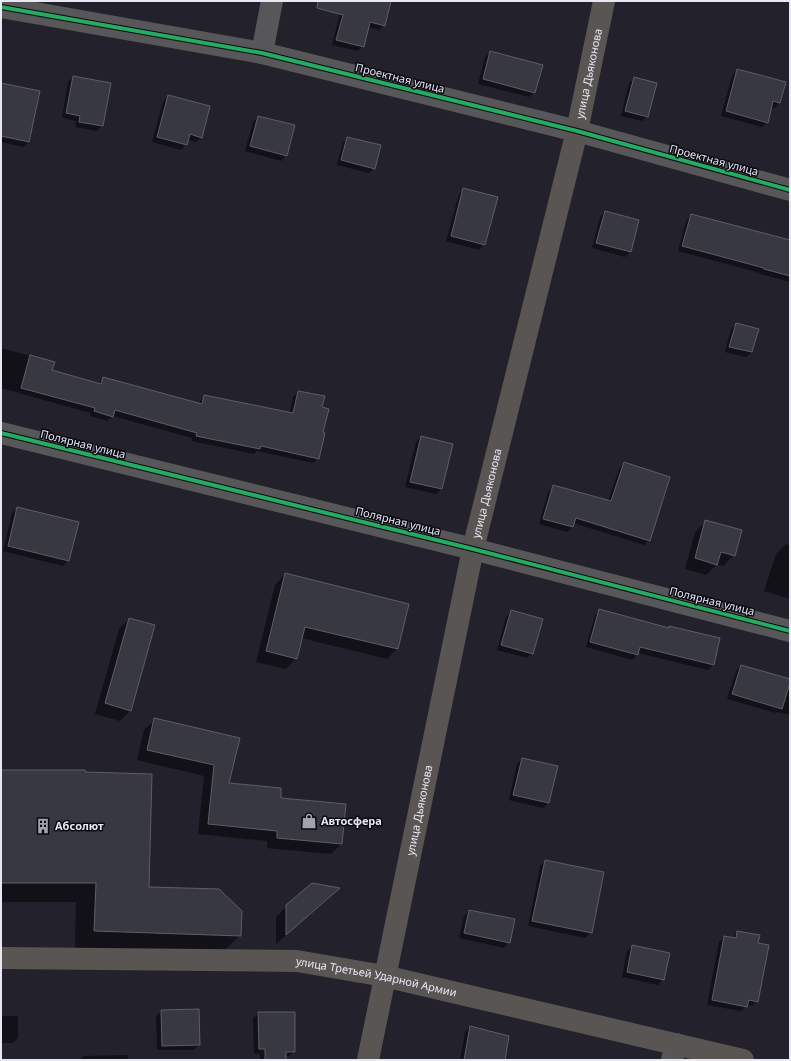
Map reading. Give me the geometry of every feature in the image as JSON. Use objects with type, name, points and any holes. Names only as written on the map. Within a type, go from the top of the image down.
[{"type":"main road","name":"улица Дьяконова","points":[[368,1060],[384,976],[473,549],[577,131],[604,1]]},
{"type":"main road","name":"улица Третьей Ударной Армии","points":[[1,958],[297,961],[384,976],[674,1052],[743,1060]]},
{"type":"street","points":[[262,53],[272,1]]},
{"type":"street","name":"Проектная улица","points":[[1,6],[262,53],[577,131],[790,190]]},
{"type":"street","name":"Полярная улица","points":[[1,433],[473,549],[790,631]]},
{"type":"building","points":[[318,1],[391,1],[385,26],[370,22],[364,47],[336,40],[343,15],[317,8]]},
{"type":"building","points":[[490,51],[543,65],[535,93],[483,79]]},
{"type":"building","points":[[737,69],[786,82],[780,103],[773,101],[768,123],[726,111]]},
{"type":"building","points":[[73,76],[111,83],[103,126],[79,122],[80,116],[66,113]]},
{"type":"building","points":[[634,77],[657,83],[648,117],[625,111]]},
{"type":"building","points":[[1,83],[40,91],[29,142],[1,136]]},
{"type":"building","points":[[168,95],[210,106],[202,138],[190,134],[187,145],[157,137]]},
{"type":"building","points":[[258,116],[295,125],[287,156],[250,146]]},
{"type":"building","points":[[347,137],[381,145],[375,169],[341,160]]},
{"type":"building","points":[[463,188],[498,197],[485,245],[451,236]]},
{"type":"building","points":[[605,211],[639,220],[631,252],[596,243]]},
{"type":"building","points":[[691,214],[790,240],[790,276],[682,246]]},
{"type":"building","points":[[736,323],[759,329],[752,352],[729,347]]},
{"type":"building","points":[[30,355],[55,362],[52,370],[101,384],[103,377],[202,404],[204,395],[293,413],[298,391],[325,396],[322,407],[329,409],[323,432],[325,433],[319,459],[261,446],[260,449],[196,436],[197,433],[115,410],[113,417],[94,411],[95,408],[21,388]]},
{"type":"building","points":[[421,436],[453,444],[442,489],[410,482]]},
{"type":"building","points":[[624,462],[670,477],[650,541],[576,518],[573,527],[543,519],[553,485],[611,501]]},
{"type":"building","points":[[17,507],[79,522],[69,561],[8,546]]},
{"type":"building","points":[[705,520],[742,530],[735,556],[721,552],[717,565],[695,558]]},
{"type":"building","points":[[285,573],[409,604],[398,649],[305,627],[297,659],[266,651]]},
{"type":"building","points":[[599,609],[669,628],[669,626],[720,638],[714,665],[640,647],[638,655],[590,642]]},
{"type":"building","points":[[511,610],[543,619],[533,654],[501,645]]},
{"type":"building","points":[[129,618],[155,625],[131,711],[105,703]]},
{"type":"building","points":[[741,665],[790,679],[782,709],[732,694]]},
{"type":"building","points":[[154,718],[240,738],[229,783],[281,788],[281,798],[346,804],[342,844],[277,838],[277,831],[208,824],[214,765],[147,750]]},
{"type":"building","points":[[522,758],[558,766],[549,803],[513,795]]},
{"type":"building","points":[[1,770],[85,770],[85,772],[152,774],[149,887],[219,889],[242,911],[241,936],[94,931],[96,883],[1,883]]},
{"type":"building","points":[[545,860],[604,872],[592,933],[532,921]]},
{"type":"building","points":[[312,883],[340,888],[286,935],[286,905]]},
{"type":"building","points":[[469,910],[515,919],[510,943],[464,933]]},
{"type":"building","points":[[737,931],[760,935],[758,943],[769,945],[758,1002],[749,1000],[747,1007],[712,1000],[724,936],[736,938]]},
{"type":"building","points":[[632,945],[670,953],[664,980],[627,972]]},
{"type":"building","points":[[199,1009],[200,1045],[162,1046],[161,1010]]},
{"type":"building","points":[[258,1012],[295,1012],[295,1052],[286,1052],[286,1060],[265,1060],[265,1049],[259,1049]]},
{"type":"building","points":[[470,1026],[509,1036],[505,1060],[464,1060]]},
{"type":"cycle path","points":[[1,7],[262,53],[577,131],[790,190]]},
{"type":"cycle path","points":[[1,433],[473,549],[790,631]]},
{"type":"place","name":"Автосфера","points":[[309,821]]},
{"type":"place","name":"Абсолют","points":[[43,826]]}]
